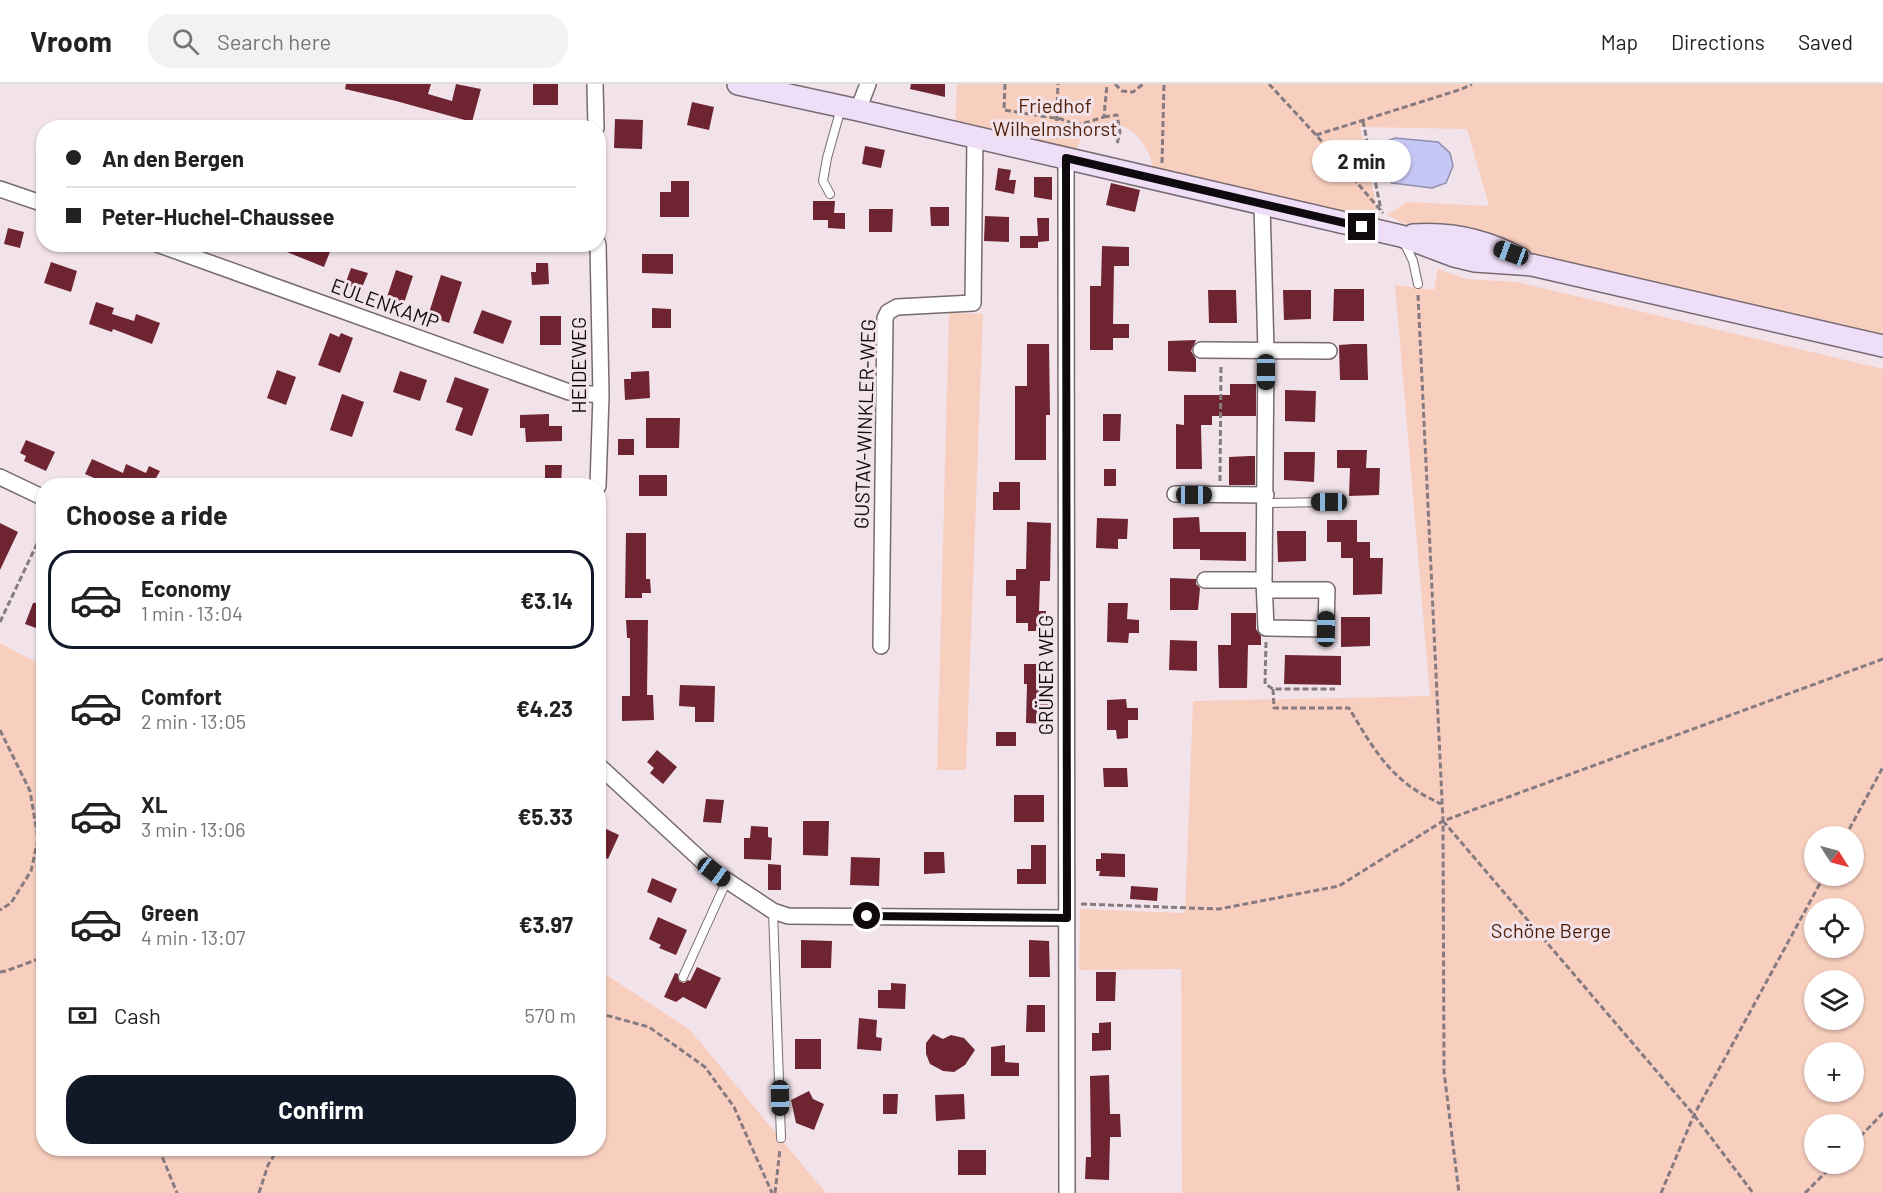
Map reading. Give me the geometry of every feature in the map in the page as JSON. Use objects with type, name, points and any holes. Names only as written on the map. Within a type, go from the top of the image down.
[{"type":"street","points":[[595,84],[596,120]]},
{"type":"street","points":[[738,84],[1391,234],[1475,261],[1532,265],[1883,346]]},
{"type":"street","points":[[850,108],[868,84]]},
{"type":"street","name":"GUSTAV-WINKLER-WEG","points":[[881,646],[885,318],[892,308],[897,307],[973,303],[975,137]]},
{"type":"street","name":"GRÜNER WEG","points":[[1066,158],[1067,1193]]},
{"type":"street","points":[[0,189],[36,201]]},
{"type":"street","points":[[1205,580],[1265,585],[1327,590],[1326,629],[1266,628],[1265,585],[1266,351],[1262,204]]},
{"type":"street","name":"EULENKAMP","points":[[179,252],[569,392],[601,395]]},
{"type":"street","name":"HEIDEWEG","points":[[598,252],[601,395],[598,478]]},
{"type":"street","points":[[1201,350],[1329,351]]},
{"type":"street","points":[[0,477],[36,494]]},
{"type":"street","points":[[1175,494],[1266,499]]},
{"type":"street","points":[[606,772],[714,872],[773,911],[788,916],[1067,910]]},
{"type":"lane","points":[[830,194],[823,181],[827,158],[850,108]]},
{"type":"lane","points":[[1391,234],[1413,261],[1418,284]]},
{"type":"lane","points":[[1266,499],[1329,502]]},
{"type":"lane","points":[[683,977],[727,880]]},
{"type":"lane","points":[[773,911],[781,1138]]},
{"type":"path","points":[[1005,84],[1004,110],[1078,125],[1117,115],[1120,132],[1117,144]]},
{"type":"path","points":[[1057,119],[1058,84]]},
{"type":"path","points":[[1104,117],[1107,84]]},
{"type":"path","points":[[1115,84],[1122,91],[1133,92],[1143,84]]},
{"type":"path","points":[[1162,181],[1164,84]]},
{"type":"path","points":[[1269,84],[1382,212],[1363,121]]},
{"type":"path","points":[[1458,84],[1462,89]]},
{"type":"path","points":[[1316,135],[1472,84]]},
{"type":"path","points":[[1418,284],[1443,821],[1444,1072],[1459,1193]]},
{"type":"path","points":[[1220,495],[1221,350]]},
{"type":"path","points":[[0,622],[36,546]]},
{"type":"path","points":[[1266,628],[1265,684],[1273,688],[1335,689]]},
{"type":"path","points":[[1067,910],[1219,909],[1339,886],[1443,821],[1883,659]]},
{"type":"path","points":[[1273,688],[1274,708],[1349,708],[1373,748],[1401,779],[1419,793],[1441,804]]},
{"type":"path","points":[[0,730],[30,791],[36,827]]},
{"type":"path","points":[[1851,826],[1883,768]]},
{"type":"path","points":[[1443,821],[1694,1115],[1753,1193]]},
{"type":"path","points":[[0,910],[11,903],[31,871],[36,848]]},
{"type":"path","points":[[1661,1193],[1694,1115],[1819,886]]},
{"type":"path","points":[[0,972],[36,960]]},
{"type":"path","points":[[606,1015],[649,1027],[705,1067],[734,1107],[773,1193]]},
{"type":"path","points":[[1864,1133],[1883,1113]]},
{"type":"path","points":[[773,1193],[781,1138]]},
{"type":"path","points":[[162,1156],[177,1193]]},
{"type":"path","points":[[259,1193],[268,1165],[274,1156]]},
{"type":"path","points":[[1805,1193],[1824,1174]]},
{"type":"green space","name":"Friedhof Wilhelmshorst","points":[[957,84],[1883,84],[1883,335],[1537,255],[1477,230],[1440,224],[1410,227],[1387,215],[1407,202],[1489,206],[1467,129],[1360,127],[1379,218],[1386,228],[1153,172],[1150,156],[1142,142],[1136,134],[1120,125],[1104,124],[1088,132],[1081,139],[1073,157],[955,127]]},
{"type":"green space","name":"Schöne Berge","points":[[1438,269],[1466,279],[1517,282],[1883,369],[1883,1193],[1182,1193],[1181,969],[1079,970],[1080,909],[1185,913],[1193,701],[1430,696],[1395,285],[1434,290]]},
{"type":"green space","points":[[949,313],[983,314],[966,770],[937,770]]},
{"type":"green space","points":[[0,643],[36,662],[36,1156],[606,1156],[606,975],[690,1030],[826,1193],[0,1193]]},
{"type":"water","points":[[1395,138],[1438,142],[1450,153],[1453,166],[1446,183],[1432,188],[1392,183],[1381,173],[1376,158],[1384,142]]},
{"type":"building","points":[[346,84],[431,84],[428,94],[452,101],[456,84],[481,89],[473,120],[465,120],[345,89]]},
{"type":"building","points":[[533,84],[558,84],[558,105],[533,105]]},
{"type":"building","points":[[911,84],[945,84],[945,97],[910,89]]},
{"type":"building","points":[[692,102],[714,107],[709,130],[687,125]]},
{"type":"building","points":[[615,119],[643,120],[642,149],[614,148]]},
{"type":"building","points":[[865,146],[885,150],[881,168],[862,164]]},
{"type":"building","points":[[998,168],[1011,170],[1009,180],[1016,180],[1014,194],[995,190]]},
{"type":"building","points":[[1034,177],[1052,177],[1052,200],[1034,197]]},
{"type":"building","points":[[671,181],[689,181],[689,217],[660,217],[660,192],[671,192]]},
{"type":"building","points":[[1111,183],[1140,190],[1135,212],[1106,205]]},
{"type":"building","points":[[813,201],[835,201],[834,213],[845,213],[845,229],[828,228],[828,220],[813,220]]},
{"type":"building","points":[[930,207],[949,207],[949,226],[931,226]]},
{"type":"building","points":[[869,209],[893,209],[892,232],[869,232]]},
{"type":"building","points":[[985,216],[1009,217],[1009,242],[984,241]]},
{"type":"building","points":[[1037,218],[1049,218],[1049,241],[1038,242],[1038,248],[1020,248],[1020,236],[1038,236]]},
{"type":"building","points":[[8,228],[24,232],[20,248],[4,244]]},
{"type":"building","points":[[1102,246],[1129,247],[1129,266],[1114,266],[1113,324],[1129,324],[1129,338],[1113,338],[1113,350],[1090,350],[1090,286],[1101,286]]},
{"type":"building","points":[[287,252],[330,252],[324,267]]},
{"type":"building","points":[[642,254],[673,254],[673,274],[642,273]]},
{"type":"building","points":[[51,262],[77,271],[71,292],[44,283]]},
{"type":"building","points":[[536,263],[548,263],[549,284],[532,285],[531,272],[536,272]]},
{"type":"building","points":[[351,268],[368,273],[361,290],[345,285]]},
{"type":"building","points":[[396,270],[413,276],[403,306],[386,300]]},
{"type":"building","points":[[441,275],[462,282],[449,323],[428,316]]},
{"type":"building","points":[[1334,289],[1364,289],[1364,321],[1333,321]]},
{"type":"building","points":[[1208,290],[1236,290],[1237,323],[1209,323]]},
{"type":"building","points":[[1283,290],[1311,290],[1311,319],[1284,320]]},
{"type":"building","points":[[96,302],[114,308],[112,314],[134,321],[136,314],[160,323],[152,344],[113,329],[112,332],[89,324]]},
{"type":"building","points":[[652,308],[671,309],[671,328],[652,328]]},
{"type":"building","points":[[482,310],[512,321],[503,344],[473,333]]},
{"type":"building","points":[[540,316],[561,316],[561,345],[540,345]]},
{"type":"building","points":[[330,333],[339,337],[341,333],[353,338],[340,373],[318,365]]},
{"type":"building","points":[[1196,340],[1191,351],[1196,359],[1196,372],[1168,371],[1168,341]]},
{"type":"building","points":[[1027,344],[1049,344],[1050,415],[1046,415],[1046,460],[1015,460],[1015,386],[1027,386]]},
{"type":"building","points":[[1367,344],[1368,380],[1340,380],[1339,345]]},
{"type":"building","points":[[277,370],[296,377],[286,405],[267,398]]},
{"type":"building","points":[[400,371],[427,380],[420,401],[393,392]]},
{"type":"building","points":[[649,371],[650,398],[625,400],[624,379],[631,379],[631,372]]},
{"type":"building","points":[[455,377],[489,389],[472,436],[455,430],[463,408],[446,402]]},
{"type":"building","points":[[1230,384],[1256,384],[1256,416],[1212,416],[1212,425],[1201,425],[1202,469],[1176,469],[1176,424],[1184,425],[1184,395],[1230,395]]},
{"type":"building","points":[[1285,390],[1316,391],[1315,422],[1285,421]]},
{"type":"building","points":[[342,394],[364,402],[352,437],[330,430]]},
{"type":"building","points":[[549,414],[549,426],[562,426],[562,441],[526,442],[525,428],[520,428],[520,415]]},
{"type":"building","points":[[1103,414],[1121,414],[1120,441],[1103,441]]},
{"type":"building","points":[[646,418],[680,418],[679,448],[646,448]]},
{"type":"building","points":[[618,439],[634,439],[634,455],[618,455]]},
{"type":"building","points":[[26,440],[55,452],[46,471],[24,461],[26,456],[20,453]]},
{"type":"building","points":[[1337,450],[1367,450],[1366,468],[1380,468],[1379,495],[1349,496],[1350,468],[1337,468]]},
{"type":"building","points":[[1284,452],[1315,452],[1314,482],[1284,480]]},
{"type":"building","points":[[1255,456],[1255,485],[1229,485],[1229,457]]},
{"type":"building","points":[[92,459],[123,473],[126,464],[146,473],[149,466],[160,471],[156,478],[94,478],[85,474]]},
{"type":"building","points":[[545,465],[562,465],[561,478],[545,478]]},
{"type":"building","points":[[1104,469],[1116,469],[1116,486],[1104,486]]},
{"type":"building","points":[[639,475],[667,475],[667,496],[639,496]]},
{"type":"building","points":[[999,482],[1020,482],[1020,510],[993,510],[993,492],[999,492]]},
{"type":"building","points":[[1199,517],[1200,532],[1246,532],[1246,561],[1200,560],[1200,549],[1173,549],[1173,518]]},
{"type":"building","points":[[1097,518],[1128,519],[1127,539],[1118,539],[1118,549],[1096,548]]},
{"type":"building","points":[[1327,520],[1357,520],[1357,542],[1370,542],[1370,558],[1383,558],[1382,594],[1353,595],[1353,558],[1341,558],[1341,542],[1327,542]]},
{"type":"building","points":[[1027,522],[1051,523],[1050,581],[1040,581],[1039,611],[1046,611],[1046,631],[1028,631],[1028,623],[1016,623],[1016,596],[1006,596],[1006,580],[1016,580],[1016,569],[1026,569]]},
{"type":"building","points":[[0,523],[18,532],[0,570]]},
{"type":"building","points":[[1277,531],[1306,531],[1306,561],[1278,562]]},
{"type":"building","points":[[626,533],[646,533],[646,579],[650,579],[651,593],[642,593],[642,598],[625,598]]},
{"type":"building","points":[[1170,578],[1196,579],[1196,584],[1200,588],[1198,610],[1170,610]]},
{"type":"building","points":[[33,603],[36,603],[36,628],[25,624]]},
{"type":"building","points":[[1108,603],[1128,603],[1127,619],[1139,620],[1139,633],[1129,633],[1128,643],[1107,642]]},
{"type":"building","points":[[1231,613],[1256,613],[1256,629],[1261,636],[1261,645],[1248,645],[1247,688],[1219,688],[1218,645],[1231,645]]},
{"type":"building","points":[[1341,617],[1370,617],[1370,646],[1341,647]]},
{"type":"building","points":[[626,620],[648,620],[647,695],[653,695],[654,720],[622,721],[622,696],[630,696],[630,638],[627,638]]},
{"type":"building","points":[[1170,640],[1197,641],[1197,671],[1169,670]]},
{"type":"building","points":[[1285,655],[1341,656],[1341,685],[1284,684]]},
{"type":"building","points":[[1024,664],[1046,664],[1047,724],[1026,723],[1027,684],[1024,684]]},
{"type":"building","points":[[680,685],[715,686],[714,722],[695,722],[695,707],[679,706]]},
{"type":"building","points":[[1126,699],[1127,708],[1138,708],[1138,720],[1128,720],[1128,738],[1117,739],[1116,730],[1107,730],[1107,700]]},
{"type":"building","points":[[996,732],[1016,732],[1016,746],[996,746]]},
{"type":"building","points":[[657,750],[677,767],[663,784],[650,773],[654,768],[647,762]]},
{"type":"building","points":[[1103,768],[1127,768],[1128,787],[1104,787]]},
{"type":"building","points":[[1014,795],[1044,795],[1044,822],[1014,822]]},
{"type":"building","points":[[706,799],[724,800],[721,823],[703,822]]},
{"type":"building","points":[[803,821],[829,821],[828,856],[803,855]]},
{"type":"building","points":[[751,826],[768,827],[768,837],[772,838],[771,860],[744,859],[744,838],[750,838]]},
{"type":"building","points":[[606,829],[619,835],[608,859],[606,858]]},
{"type":"building","points":[[1031,845],[1046,845],[1046,884],[1017,884],[1017,869],[1031,869]]},
{"type":"building","points":[[924,852],[944,852],[945,873],[924,874]]},
{"type":"building","points":[[1101,853],[1125,854],[1125,877],[1099,876],[1100,871],[1096,871],[1096,859],[1101,859]]},
{"type":"building","points":[[851,857],[880,858],[879,886],[850,885]]},
{"type":"building","points":[[768,864],[781,865],[781,890],[768,890]]},
{"type":"building","points":[[652,878],[677,889],[671,903],[647,892]]},
{"type":"building","points":[[1131,886],[1158,888],[1157,901],[1130,899]]},
{"type":"building","points":[[658,917],[687,930],[676,955],[659,948],[661,945],[649,939]]},
{"type":"building","points":[[801,940],[832,941],[831,968],[801,968]]},
{"type":"building","points":[[1029,940],[1049,941],[1050,977],[1029,977]]},
{"type":"building","points":[[697,967],[721,978],[706,1009],[683,997],[676,1002],[664,997],[675,973],[678,974],[679,981],[684,983],[690,981]]},
{"type":"building","points":[[1096,972],[1116,972],[1115,1001],[1096,1001]]},
{"type":"building","points":[[891,983],[906,984],[905,1009],[878,1008],[878,990],[891,990]]},
{"type":"building","points":[[1027,1005],[1045,1005],[1045,1032],[1026,1032]]},
{"type":"building","points":[[859,1018],[877,1020],[876,1037],[882,1038],[881,1051],[857,1049]]},
{"type":"building","points":[[1111,1022],[1111,1050],[1092,1051],[1092,1033],[1099,1033],[1099,1023]]},
{"type":"building","points":[[933,1034],[943,1039],[951,1035],[964,1038],[975,1050],[965,1065],[954,1072],[943,1071],[930,1064],[926,1054],[926,1043]]},
{"type":"building","points":[[795,1039],[821,1039],[821,1069],[795,1069]]},
{"type":"building","points":[[1005,1045],[1005,1062],[1019,1063],[1019,1076],[991,1076],[991,1047]]},
{"type":"building","points":[[1109,1075],[1110,1114],[1120,1114],[1121,1137],[1110,1137],[1109,1180],[1085,1179],[1086,1157],[1091,1157],[1090,1076]]},
{"type":"building","points":[[809,1091],[813,1099],[824,1104],[814,1130],[796,1123],[791,1100]]},
{"type":"building","points":[[883,1094],[898,1094],[897,1114],[883,1114]]},
{"type":"building","points":[[964,1094],[965,1119],[936,1121],[935,1095]]},
{"type":"building","points":[[958,1150],[986,1150],[986,1175],[958,1175]]},
{"type":"route","points":[[867,916],[1067,918],[1066,158],[1362,227]]}]
